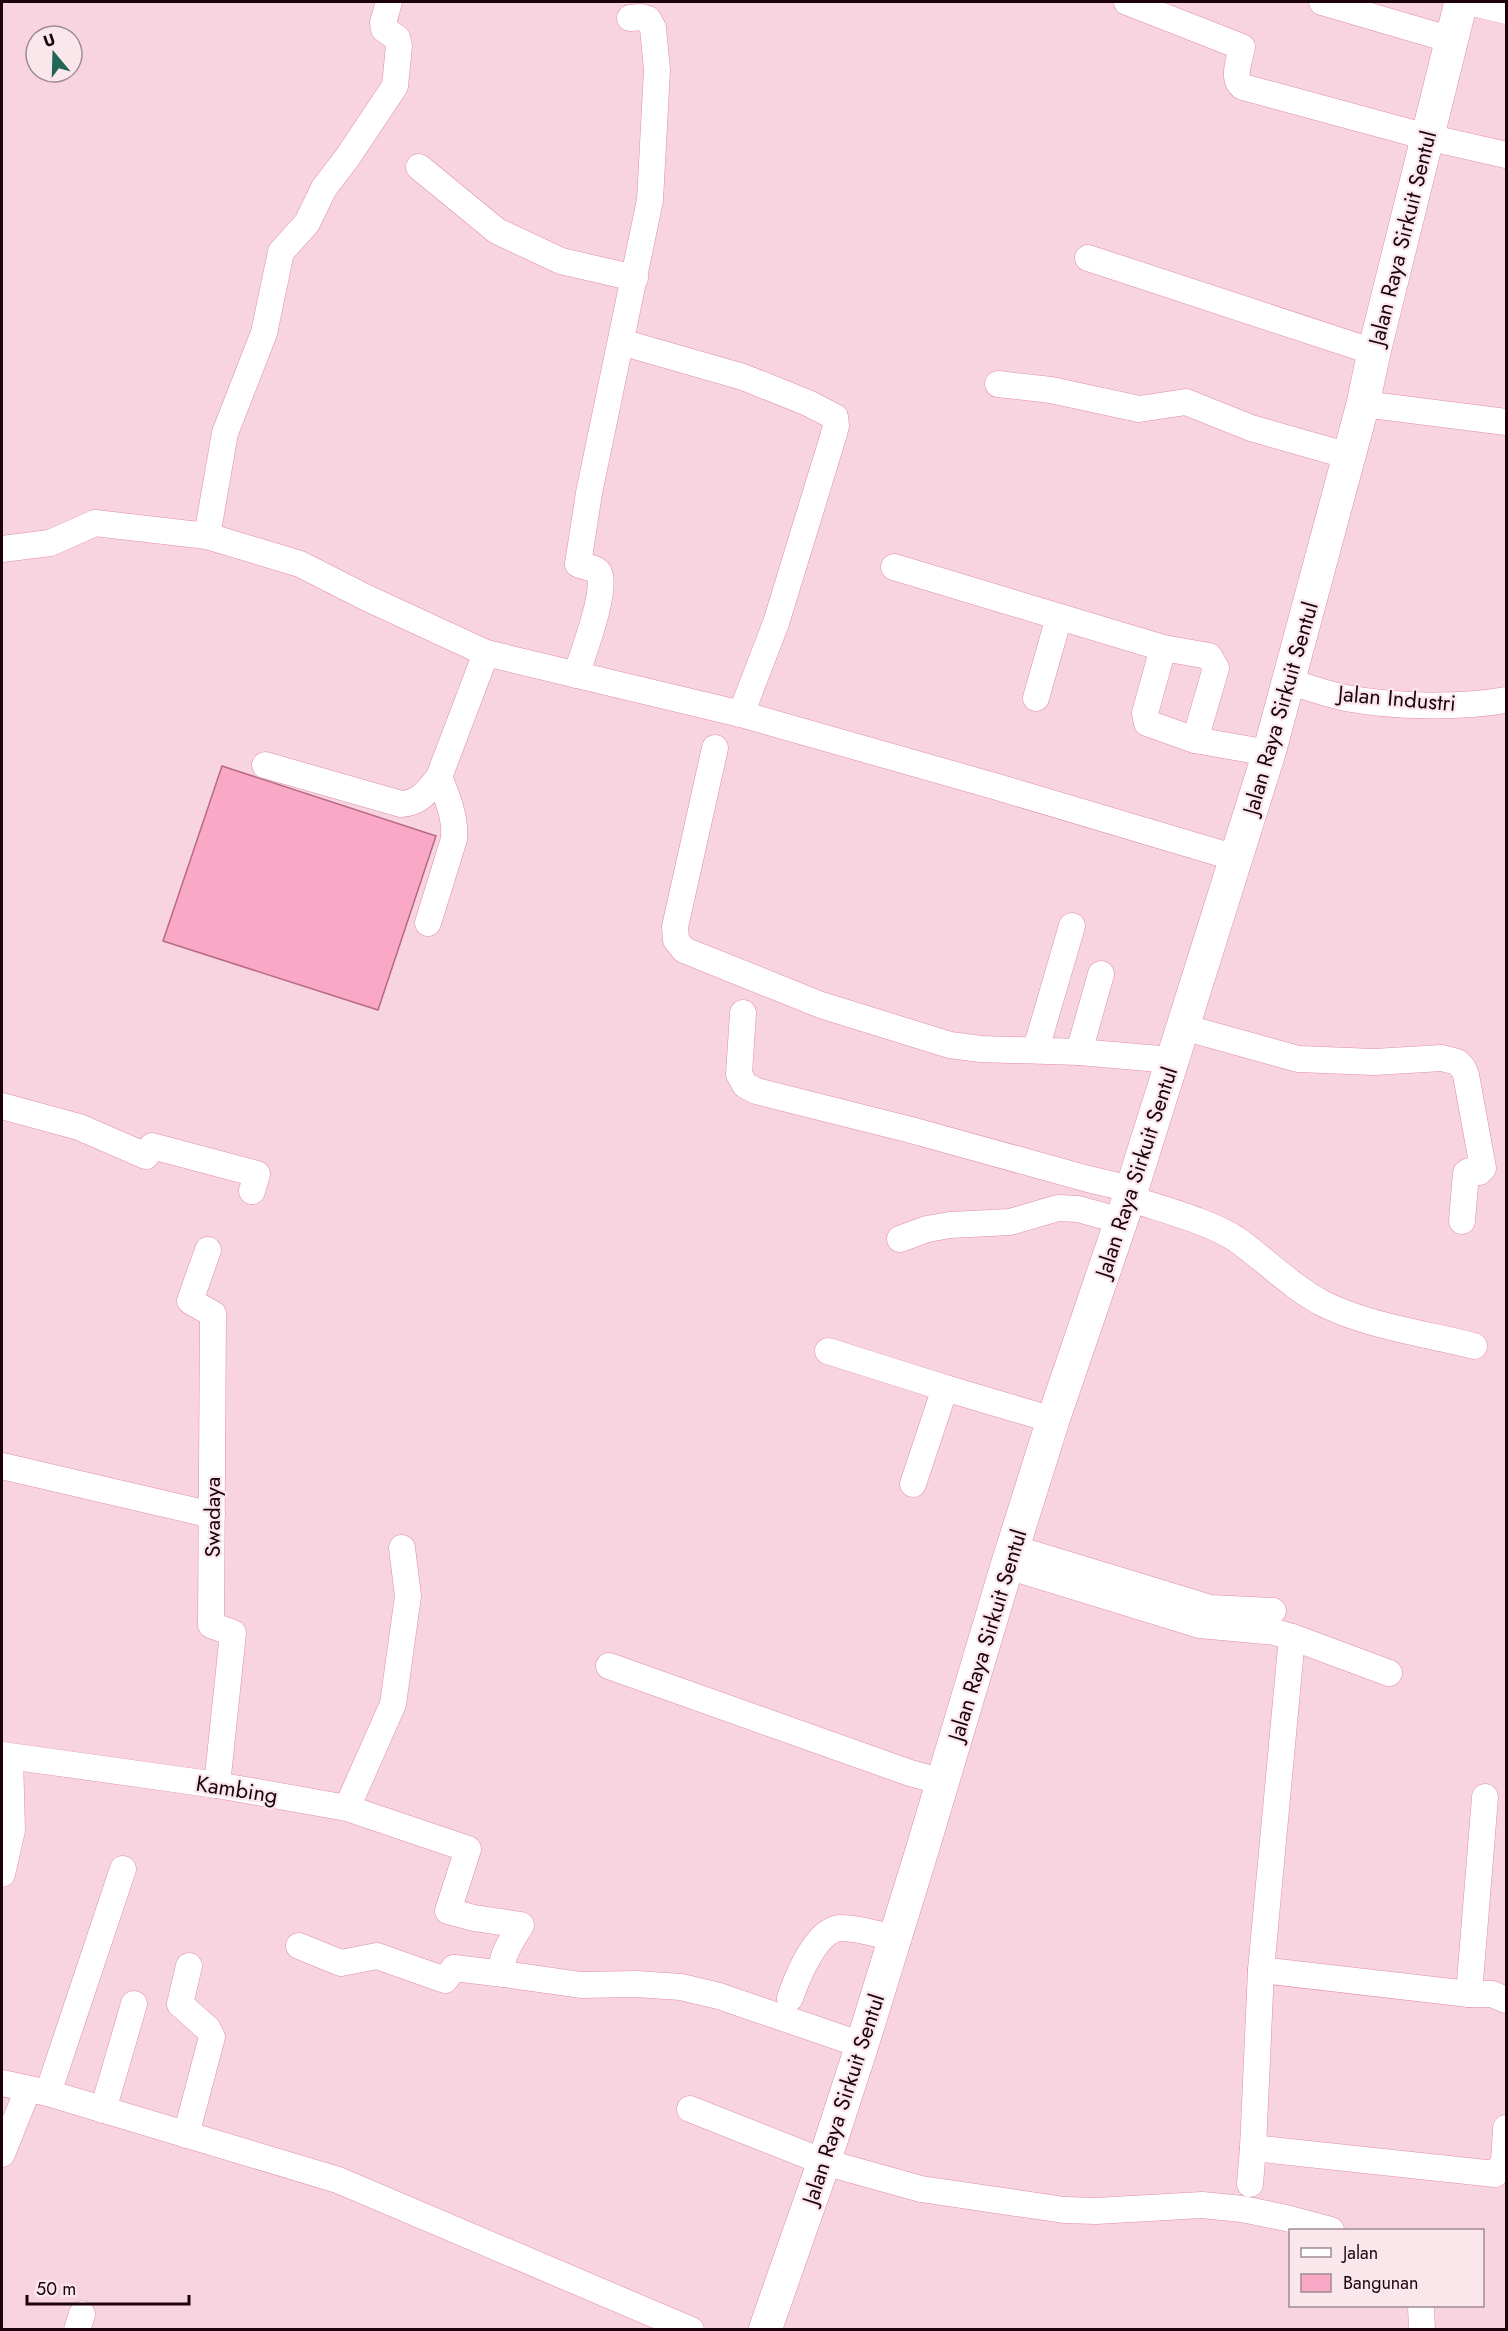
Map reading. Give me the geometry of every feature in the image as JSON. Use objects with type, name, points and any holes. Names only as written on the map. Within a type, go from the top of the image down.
[{"type":"main road","name":"Jalan Raya Sirkuit Sentul","points":[[765,2330],[862,2045],[1053,1420],[1127,1203],[1269,753],[1363,404],[1426,137],[1461,2]]},
{"type":"street","points":[[207,536],[225,433],[264,333],[281,252],[307,223],[324,188],[348,158],[395,86],[399,46],[397,38],[384,29],[383,23],[389,2]]},
{"type":"street","points":[[1127,2],[1242,46],[1237,78],[1239,84],[1244,87],[1426,137],[1506,155]]},
{"type":"street","points":[[1322,2],[1452,40]]},
{"type":"street","points":[[1469,2],[1506,11]]},
{"type":"street","points":[[576,675],[595,617],[601,584],[597,570],[578,564],[581,537],[650,200],[657,70],[653,28],[648,19],[630,18]]},
{"type":"street","points":[[419,167],[497,231],[561,261],[635,278]]},
{"type":"street","points":[[1088,258],[1374,352]]},
{"type":"street","points":[[621,342],[743,377],[808,403],[835,417],[834,437],[780,612],[741,714]]},
{"type":"street","points":[[998,384],[1043,389],[1139,409],[1186,402],[1251,428],[1349,456]]},
{"type":"street","points":[[1363,404],[1506,422]]},
{"type":"street","points":[[2,549],[50,543],[95,523],[207,536],[300,564],[486,653],[741,714],[1236,858]]},
{"type":"street","points":[[894,567],[1163,648],[1209,656],[1216,668],[1195,740]]},
{"type":"street","points":[[1036,698],[1059,617]]},
{"type":"street","points":[[1163,648],[1145,713],[1145,720],[1150,726],[1195,740],[1269,753]]},
{"type":"street","points":[[265,765],[401,804],[410,803],[422,797],[439,777],[486,653]]},
{"type":"street","name":"Jalan Industri","points":[[1288,681],[1364,701],[1445,705],[1481,704],[1506,700]]},
{"type":"street","points":[[715,748],[676,920],[675,934],[679,945],[684,950],[821,1005],[950,1046],[1079,1052],[1172,1060]]},
{"type":"street","points":[[428,923],[455,831],[446,792],[439,777]]},
{"type":"street","points":[[1036,1050],[1072,926]]},
{"type":"street","points":[[1079,1052],[1101,974]]},
{"type":"street","points":[[743,1013],[739,1074],[745,1085],[756,1091],[911,1130],[1088,1179],[1127,1203],[1191,1219],[1234,1238],[1284,1279],[1327,1306],[1373,1322],[1474,1346]]},
{"type":"street","points":[[1183,1027],[1285,1057],[1313,1061],[1408,1061],[1442,1058],[1458,1062],[1466,1075],[1483,1168],[1479,1172],[1466,1173],[1462,1221]]},
{"type":"street","points":[[2,1106],[79,1127],[146,1156],[152,1146],[257,1174],[252,1191]]},
{"type":"street","points":[[900,1239],[927,1229],[950,1225],[1010,1222],[1058,1208],[1078,1209],[1127,1203]]},
{"type":"street","name":"Swadaya","points":[[208,1250],[190,1301],[213,1314],[212,1624],[233,1634],[217,1785]]},
{"type":"street","points":[[828,1351],[1053,1420]]},
{"type":"street","points":[[913,1484],[945,1388]]},
{"type":"street","points":[[2,1466],[212,1515]]},
{"type":"street","points":[[347,1808],[393,1704],[408,1596],[402,1548]]},
{"type":"street","points":[[1010,1557],[1210,1608],[1273,1611]]},
{"type":"street","points":[[1010,1557],[1200,1625],[1274,1632],[1389,1673]]},
{"type":"street","points":[[1251,2184],[1261,1970],[1292,1637]]},
{"type":"street","points":[[609,1666],[877,1761],[943,1782]]},
{"type":"street","points":[[2,1874],[12,1830],[6,1756]]},
{"type":"street","name":"Kambing","points":[[6,1756],[217,1785],[347,1808],[468,1849],[448,1911],[474,1918],[521,1925],[504,1954],[501,1970],[504,1974]]},
{"type":"street","points":[[1469,1994],[1485,1797]]},
{"type":"street","points":[[2,2154],[38,2091],[123,1869]]},
{"type":"street","points":[[790,1998],[818,1941],[829,1931],[841,1928],[895,1938]]},
{"type":"street","points":[[299,1946],[342,1963],[377,1956],[445,1980],[454,1968],[581,1985],[636,1984],[681,1987],[719,1996],[862,2045]]},
{"type":"street","points":[[186,2134],[212,2037],[208,2029],[180,2004],[189,1966]]},
{"type":"street","points":[[1261,1970],[1469,1994],[1492,1994],[1506,2000]]},
{"type":"street","points":[[103,2110],[134,2004]]},
{"type":"street","points":[[2,2083],[38,2091],[338,2180],[691,2330]]},
{"type":"street","points":[[690,2109],[824,2162],[921,2189],[1031,2205],[1096,2211],[1202,2205],[1264,2213],[1327,2229]]},
{"type":"street","points":[[1253,2148],[1495,2174],[1504,2162],[1506,2128]]},
{"type":"street","points":[[1421,2307],[1422,2330]]},
{"type":"building","points":[[222,766],[436,836],[378,1010],[163,941]]}]
